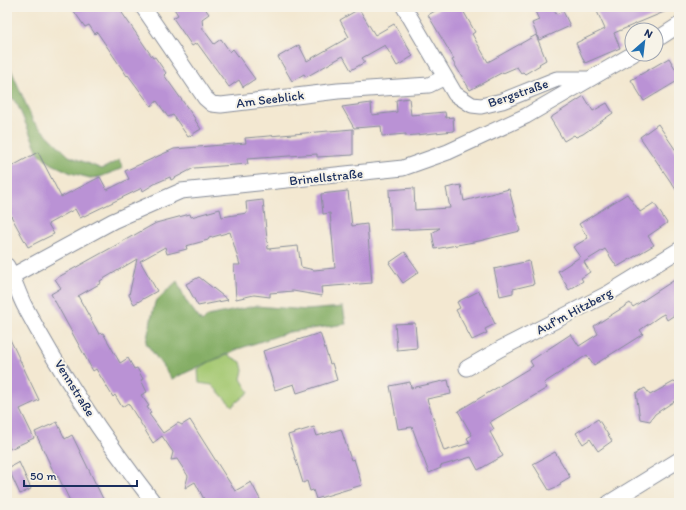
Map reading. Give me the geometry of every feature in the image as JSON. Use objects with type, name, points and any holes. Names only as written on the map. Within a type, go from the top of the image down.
[{"type":"street","name":"Am Seeblick","points":[[143,7],[205,98],[212,104],[221,105],[338,91],[429,85],[445,77]]},
{"type":"street","name":"Bergstraße","points":[[404,7],[455,94],[463,101],[472,105],[481,106],[502,101],[557,79],[590,79]]},
{"type":"street","points":[[664,35],[679,25]]},
{"type":"street","name":"Brinellstraße","points":[[9,271],[113,220],[181,191],[403,168],[448,152],[526,116],[624,59]]},
{"type":"street","name":"Auf'm Hitzberg","points":[[467,368],[609,293],[679,250]]},
{"type":"street","name":"Vennstraße","points":[[9,271],[24,304],[70,382],[115,452],[154,503]]},
{"type":"street","points":[[609,503],[679,460]]},
{"type":"green space","points":[[7,64],[10,67],[33,121],[69,156],[102,169],[119,160],[123,168],[100,177],[90,178],[71,173],[50,163],[38,152],[18,106],[7,90]]},
{"type":"green space","points":[[177,281],[186,301],[202,322],[208,316],[255,306],[307,310],[343,307],[346,324],[289,332],[238,349],[172,379],[146,343],[155,302]]},
{"type":"green space","points":[[228,355],[241,362],[243,370],[241,379],[249,392],[232,406],[212,385],[199,383],[198,369],[211,361]]},
{"type":"building","points":[[71,7],[118,7],[153,58],[155,57],[166,73],[164,75],[201,129],[188,137],[173,115],[168,117],[157,101],[151,106],[128,75],[127,76],[97,32],[95,34],[89,25],[85,27]]},
{"type":"building","points":[[173,7],[204,7],[209,14],[202,19],[203,29],[214,44],[221,39],[230,52],[233,49],[255,79],[243,87],[239,80],[229,87],[197,43],[192,46],[173,18],[178,15]]},
{"type":"building","points":[[442,7],[461,7],[475,32],[472,34],[488,62],[536,35],[546,60],[525,74],[523,72],[521,73],[517,67],[503,72],[470,90],[428,15]]},
{"type":"building","points":[[533,7],[553,7],[556,14],[563,11],[570,26],[539,40],[532,23],[539,20]]},
{"type":"building","points":[[595,7],[676,7],[640,22],[624,22],[624,29],[614,33],[620,48],[585,63],[576,43],[605,29]]},
{"type":"building","points":[[359,9],[375,35],[394,24],[413,56],[397,66],[385,45],[362,58],[365,62],[351,70],[343,56],[306,77],[304,74],[292,81],[278,57],[299,45],[307,61],[349,37],[340,20]]},
{"type":"building","points":[[669,58],[679,75],[679,80],[644,101],[631,80]]},
{"type":"building","points":[[584,96],[593,111],[607,103],[613,113],[583,134],[576,137],[574,135],[564,141],[550,118]]},
{"type":"building","points":[[409,98],[411,115],[445,112],[446,118],[453,117],[454,131],[406,136],[406,134],[382,136],[381,126],[354,128],[342,107],[371,103],[372,115],[397,112],[396,100]]},
{"type":"building","points":[[658,124],[679,155],[679,194],[640,137]]},
{"type":"building","points":[[353,129],[353,155],[317,157],[317,154],[247,159],[248,164],[194,168],[171,180],[170,177],[156,183],[143,191],[142,188],[80,218],[75,209],[48,224],[54,234],[28,247],[11,216],[7,219],[7,169],[38,152],[61,197],[100,177],[107,190],[129,179],[125,171],[174,149],[246,143],[245,138]]},
{"type":"building","points":[[461,185],[464,201],[509,189],[520,231],[479,241],[435,249],[432,233],[440,228],[391,230],[389,190],[414,188],[415,210],[450,208],[446,188]]},
{"type":"building","points":[[348,191],[352,226],[367,224],[372,283],[321,287],[322,296],[293,291],[270,293],[270,297],[254,295],[236,299],[234,265],[240,265],[230,232],[186,246],[187,249],[167,254],[165,247],[140,261],[157,291],[134,304],[129,295],[137,259],[100,281],[101,283],[78,296],[99,334],[103,333],[120,363],[128,358],[134,369],[137,368],[143,379],[141,380],[147,392],[141,395],[149,406],[147,407],[151,413],[149,414],[163,433],[178,423],[182,425],[190,420],[235,491],[251,482],[262,503],[206,503],[195,482],[185,488],[188,476],[177,459],[171,460],[173,452],[162,436],[153,443],[128,403],[122,407],[115,395],[113,397],[96,369],[93,371],[51,294],[61,288],[55,279],[156,223],[190,214],[191,217],[220,209],[222,217],[247,213],[246,202],[263,200],[268,249],[298,246],[301,267],[314,270],[335,268],[330,213],[323,214],[321,194]]},
{"type":"building","points":[[627,194],[640,212],[654,203],[667,223],[648,236],[654,245],[617,267],[605,249],[584,262],[590,272],[581,278],[583,281],[569,290],[558,271],[580,257],[573,247],[588,238],[579,224]]},
{"type":"building","points":[[405,252],[419,272],[403,283],[389,263]]},
{"type":"building","points":[[529,261],[534,284],[513,289],[513,293],[500,296],[494,269]]},
{"type":"building","points":[[199,277],[228,300],[198,306],[186,284]]},
{"type":"building","points":[[679,277],[679,312],[667,320],[664,314],[660,316],[640,330],[643,334],[594,365],[587,355],[544,383],[547,388],[490,422],[494,429],[490,432],[503,456],[478,470],[471,457],[440,466],[441,468],[429,473],[412,427],[398,429],[390,386],[410,382],[411,388],[448,380],[451,394],[427,399],[444,451],[470,443],[467,438],[472,435],[458,411],[533,366],[530,361],[571,334],[579,346],[598,334],[594,326],[630,303],[633,307]]},
{"type":"building","points":[[479,291],[495,324],[485,329],[487,333],[472,340],[456,310],[460,308],[457,302]]},
{"type":"building","points":[[415,323],[417,348],[397,350],[395,324]]},
{"type":"building","points":[[7,333],[39,400],[20,409],[34,438],[10,449],[7,443]]},
{"type":"building","points":[[320,333],[337,380],[297,393],[294,384],[275,390],[263,351]]},
{"type":"building","points":[[679,379],[679,398],[655,414],[650,421],[640,419],[636,393],[645,388],[650,395]]},
{"type":"building","points":[[598,419],[612,441],[598,451],[590,439],[583,444],[576,433]]},
{"type":"building","points":[[57,422],[65,439],[72,435],[105,503],[71,503],[58,476],[56,477],[35,432]]},
{"type":"building","points":[[314,427],[317,436],[341,429],[351,460],[354,459],[362,485],[316,499],[313,490],[310,491],[307,481],[303,483],[288,435]]},
{"type":"building","points":[[555,452],[570,477],[560,483],[561,485],[549,490],[533,464]]},
{"type":"building","points":[[19,462],[31,489],[20,494],[8,468]]}]
